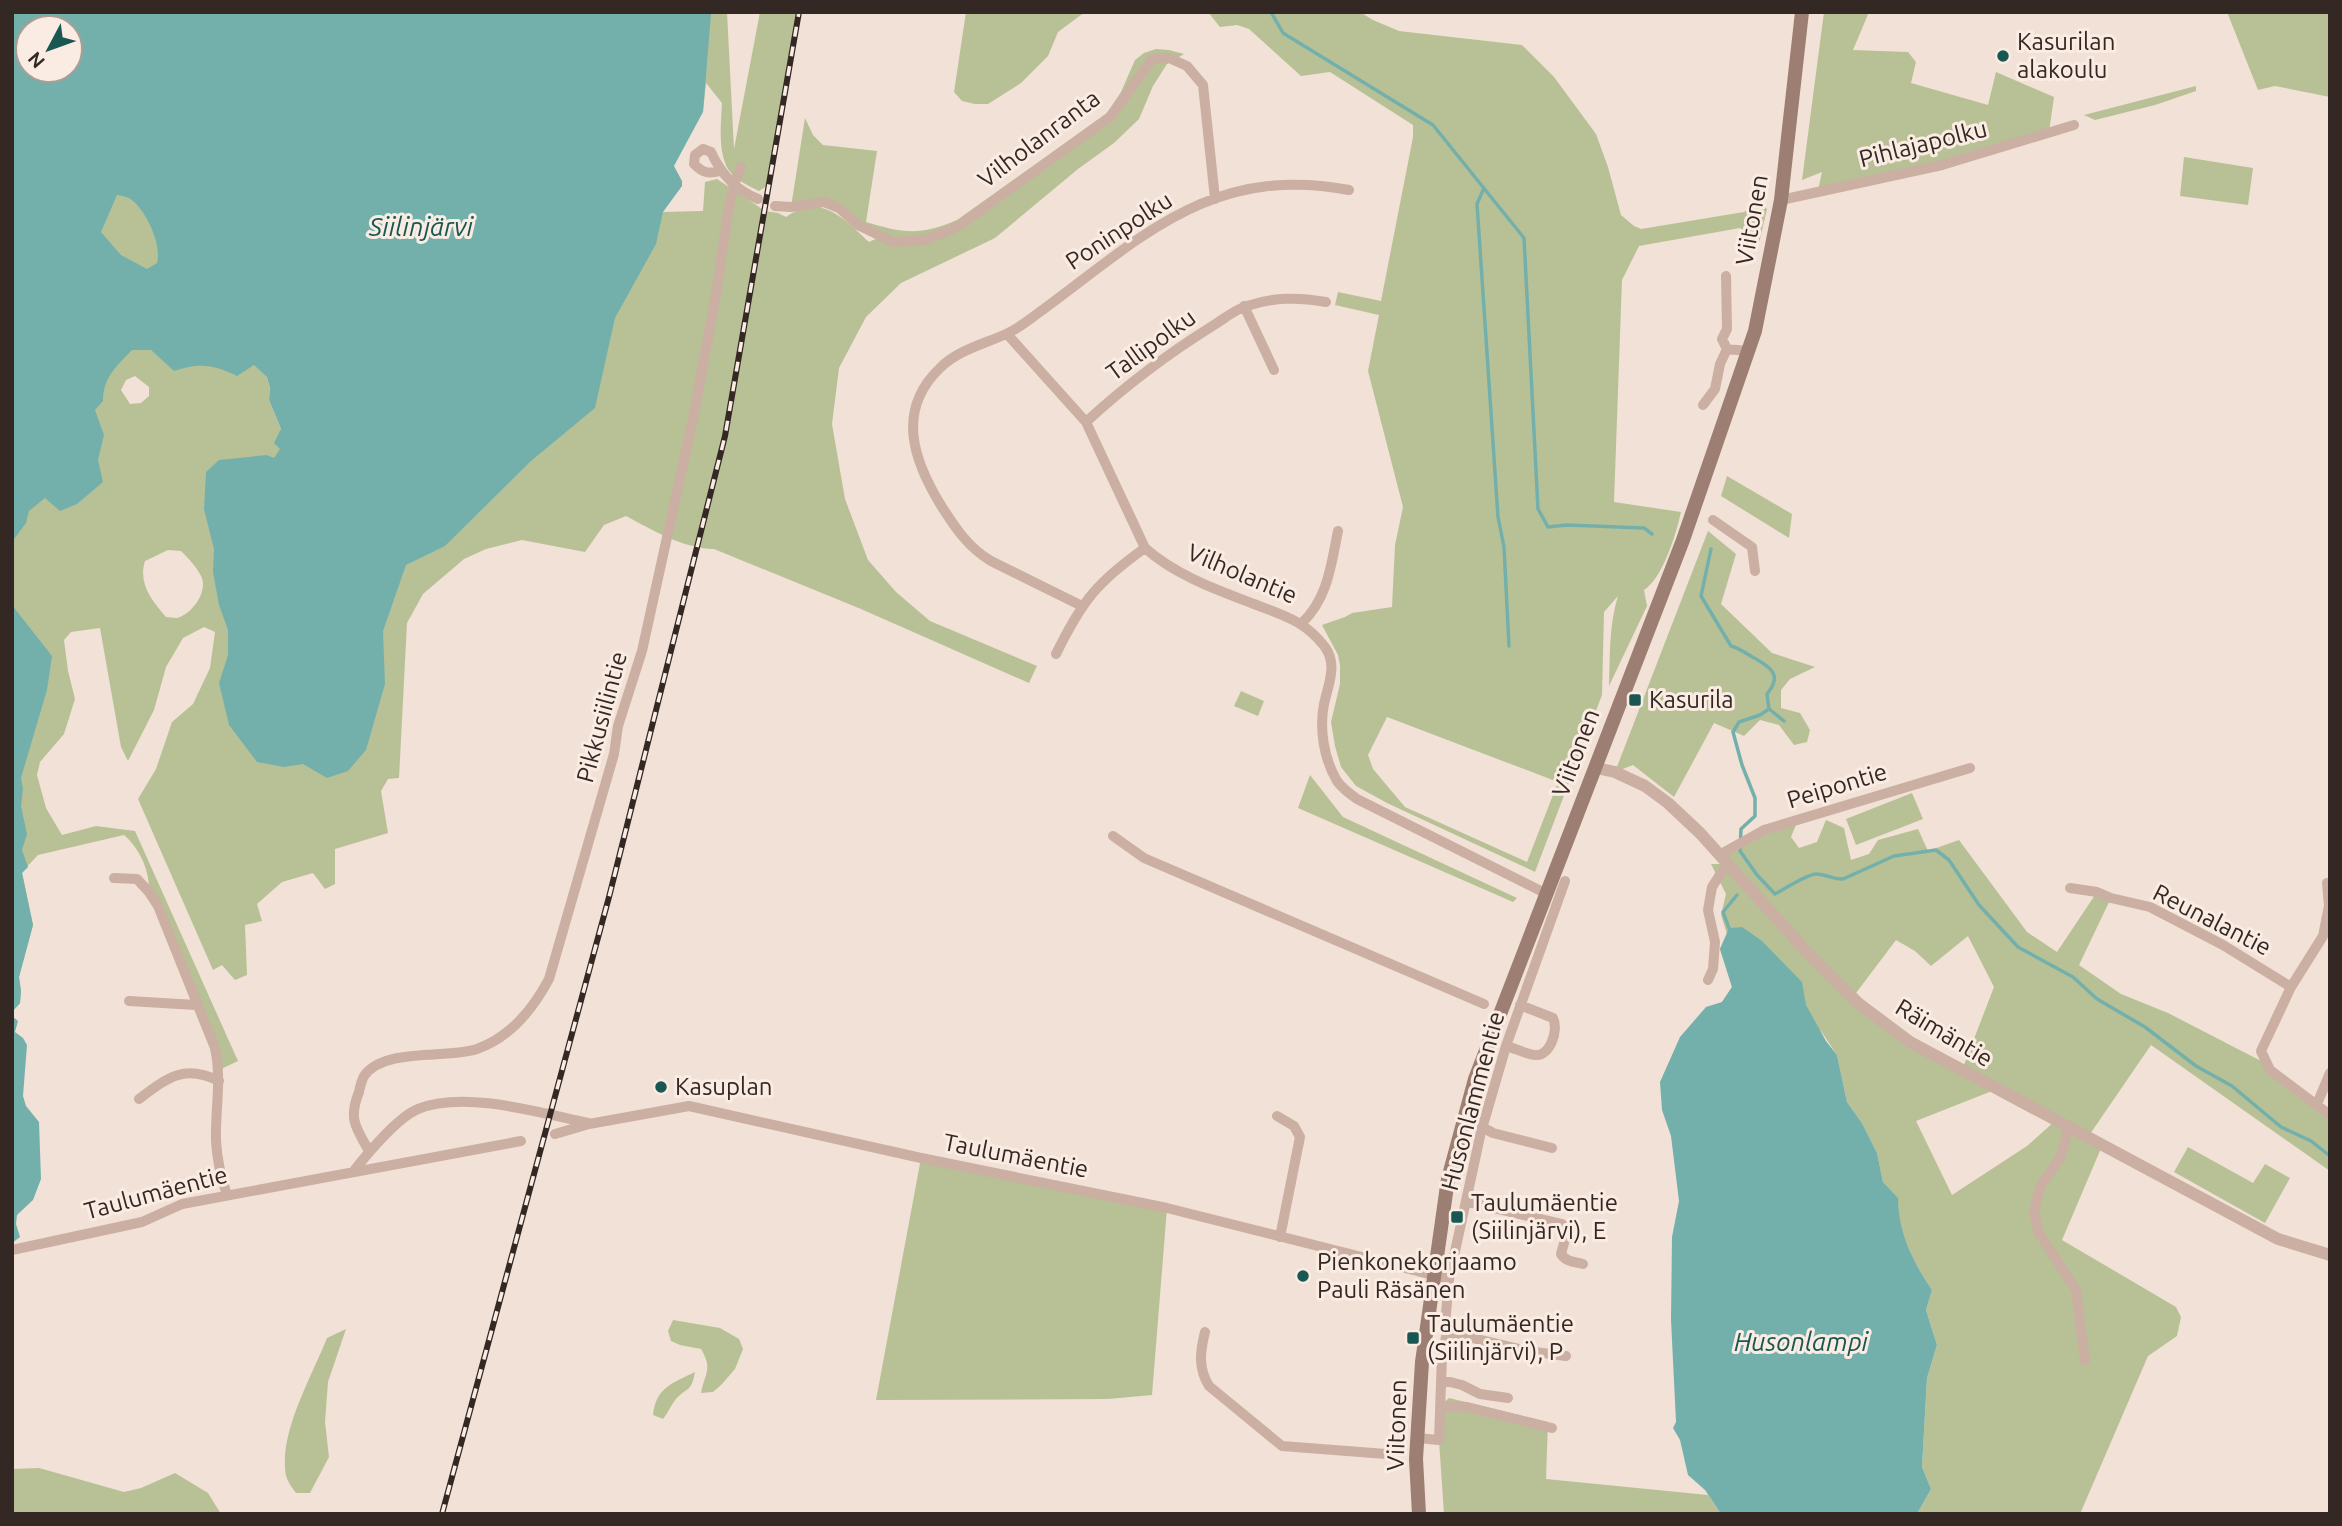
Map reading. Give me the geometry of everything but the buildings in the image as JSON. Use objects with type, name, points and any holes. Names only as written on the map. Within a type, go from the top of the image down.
[{"type":"main road","name":"Viitonen","points":[[1419,1514],[1417,1438],[1422,1362],[1448,1179],[1475,1079],[1684,540],[1755,331],[1781,200],[1802,12]]},
{"type":"street","name":"Vilholanranta","points":[[775,205],[791,207],[824,202],[839,208],[858,225],[893,242],[925,240],[957,227],[1080,141],[1110,117],[1152,59],[1169,58],[1187,66],[1203,85],[1215,199]]},
{"type":"street","name":"Pihlajapolku","points":[[1781,200],[1942,165],[2074,125]]},
{"type":"street","name":"Pikkusiilintie","points":[[369,1151],[355,1126],[352,1109],[364,1077],[376,1065],[413,1056],[476,1049],[500,1037],[520,1022],[536,1004],[549,979],[614,754],[618,726],[642,651],[696,406],[734,184],[741,167]]},
{"type":"street","points":[[720,171],[734,184],[758,199]]},
{"type":"street","name":"Poninpolku","points":[[1082,606],[1026,580],[978,552],[948,518],[916,457],[913,425],[926,383],[941,366],[959,354],[1007,334],[1136,239],[1170,219],[1241,189],[1320,185],[1349,190]]},
{"type":"street","points":[[1726,276],[1727,328],[1722,339],[1727,349]]},
{"type":"street","name":"Tallipolku","points":[[1086,422],[1190,340],[1244,306],[1284,298],[1326,302]]},
{"type":"street","points":[[1244,306],[1274,370]]},
{"type":"street","points":[[1007,334],[1086,422],[1145,548],[1106,577],[1082,606],[1056,654]]},
{"type":"street","points":[[1727,349],[1748,351]]},
{"type":"street","points":[[1703,405],[1715,388],[1720,364],[1727,349]]},
{"type":"street","points":[[1713,520],[1752,547],[1755,571]]},
{"type":"street","points":[[1301,623],[1313,612],[1324,593],[1338,531]]},
{"type":"street","name":"Vilholantie","points":[[1145,548],[1183,573],[1301,623],[1328,650],[1332,675],[1324,704],[1322,736],[1338,784],[1357,799],[1545,893]]},
{"type":"street","name":"Räimäntie","points":[[1596,768],[1615,772],[1645,786],[1668,803],[1700,833],[1806,951],[1858,1003],[1910,1042],[2278,1240],[2330,1255]]},
{"type":"street","name":"Peipontie","points":[[1723,859],[1764,830],[1970,768]]},
{"type":"street","points":[[1113,836],[1144,858],[1484,1004]]},
{"type":"street","points":[[1709,980],[1713,969],[1715,942],[1708,910],[1712,887],[1723,859]]},
{"type":"street","points":[[114,878],[137,879],[158,906],[215,1048],[219,1070],[216,1140],[219,1170],[227,1195]]},
{"type":"street","name":"Husonlammentie","points":[[1417,1438],[1439,1440],[1450,1279],[1482,1127],[1506,1046],[1565,881]]},
{"type":"street","points":[[2327,883],[2329,906],[2323,936],[2291,987],[2261,1051],[2270,1070],[2330,1115]]},
{"type":"street","name":"Reunalantie","points":[[2070,888],[2097,892],[2150,907],[2223,945],[2291,987]]},
{"type":"street","points":[[129,1001],[196,1005]]},
{"type":"street","points":[[1506,1046],[1537,1056],[1543,1054],[1549,1046],[1555,1030],[1553,1018],[1520,1005]]},
{"type":"street","points":[[139,1099],[161,1082],[176,1075],[202,1073],[219,1081]]},
{"type":"street","points":[[2317,1104],[2330,1073]]},
{"type":"street","name":"Taulumäentie","points":[[353,1172],[369,1151],[417,1109],[453,1102],[507,1105],[589,1124]]},
{"type":"street","name":"Taulumäentie","points":[[555,1134],[589,1124],[689,1106],[921,1158],[1167,1208],[1450,1279]]},
{"type":"street","points":[[1277,1116],[1294,1126],[1300,1138],[1280,1237]]},
{"type":"street","points":[[1482,1127],[1493,1133],[1552,1148]]},
{"type":"street","points":[[2069,1128],[2060,1158],[2040,1187],[2034,1212],[2039,1233],[2076,1290],[2085,1360]]},
{"type":"street","name":"Taulumäentie","points":[[12,1250],[142,1222],[182,1204],[521,1141]]},
{"type":"street","points":[[1468,1202],[1562,1224],[1567,1232],[1561,1254],[1567,1261],[1583,1264]]},
{"type":"street","points":[[1205,1332],[1199,1353],[1203,1376],[1209,1386],[1276,1443],[1386,1454],[1400,1450]]},
{"type":"street","points":[[1447,1332],[1527,1352],[1566,1356]]},
{"type":"street","points":[[1442,1380],[1462,1385],[1480,1394],[1508,1398]]},
{"type":"street","points":[[1440,1406],[1467,1407],[1552,1428]]},
{"type":"green space","points":[[635,12],[727,12],[734,149],[760,12],[800,12],[770,184],[759,191],[735,177],[729,170],[722,153],[722,103],[706,83],[703,112],[679,104]]},
{"type":"green space","points":[[966,12],[1085,12],[1058,32],[1048,56],[1021,83],[988,104],[975,104],[962,101],[954,92]]},
{"type":"green space","points":[[1208,12],[1360,12],[1399,31],[1522,45],[1554,77],[1596,134],[1621,215],[1634,226],[1641,229],[1744,212],[1759,201],[1767,209],[1759,243],[1740,228],[1639,246],[1622,280],[1614,502],[1681,512],[1663,566],[1644,590],[1647,606],[1609,686],[1611,629],[1618,596],[1604,612],[1602,695],[1535,872],[1356,786],[1341,767],[1331,722],[1340,684],[1340,665],[1338,655],[1322,625],[1352,613],[1392,607],[1395,545],[1403,507],[1368,371],[1379,315],[1335,305],[1338,292],[1381,301],[1413,137],[1413,125],[1330,72],[1301,76],[1249,29],[1237,25],[1220,27]],"holes":[[[1387,717],[1558,782],[1527,862],[1405,807],[1373,769],[1368,755]]]},
{"type":"green space","points":[[1824,12],[1869,12],[1853,50],[1908,52],[1916,62],[1911,83],[1988,105],[1996,72],[2054,97],[2049,132],[1942,165],[1818,190],[1822,172],[1802,180]]},
{"type":"green space","points":[[2227,12],[2330,12],[2330,97],[2275,86],[2258,90]]},
{"type":"green space","points":[[1156,49],[1184,54],[1167,64],[1153,86],[1139,119],[1114,143],[1078,169],[995,238],[901,283],[866,317],[839,368],[832,424],[845,499],[868,560],[896,592],[930,621],[1037,666],[1029,683],[861,609],[714,549],[691,546],[668,538],[626,516],[604,525],[585,552],[522,540],[486,549],[464,559],[423,594],[407,623],[399,778],[388,779],[381,791],[388,833],[335,849],[335,884],[325,889],[313,873],[282,882],[257,904],[262,921],[245,925],[247,975],[235,980],[222,965],[213,970],[138,799],[156,769],[172,722],[193,704],[210,668],[215,632],[204,627],[183,638],[166,667],[154,710],[128,761],[121,747],[100,628],[71,632],[64,640],[75,699],[64,734],[40,762],[37,775],[46,808],[62,835],[96,826],[135,831],[238,1061],[219,1070],[149,892],[143,861],[124,835],[38,855],[22,872],[33,925],[19,977],[20,1003],[12,1012],[12,427],[82,198],[133,187],[267,377],[269,400],[290,451],[650,174],[663,212],[703,211],[705,182],[717,179],[765,211],[786,217],[810,207],[821,208],[841,217],[869,242],[880,237],[824,202],[791,207],[805,118],[813,135],[823,145],[877,151],[866,222],[890,229],[932,229],[957,220],[1107,113],[1121,92],[1135,60]],"holes":[[[135,376],[149,387],[149,396],[141,403],[130,404],[121,390],[126,380]],[[168,550],[181,551],[198,570],[203,584],[197,602],[188,612],[177,618],[166,617],[161,611],[147,591],[143,577],[145,561]]]},
{"type":"green space","points":[[2196,86],[2196,91],[2155,105],[2095,120],[2084,115]]},
{"type":"green space","points":[[2184,157],[2253,168],[2248,205],[2180,196]]},
{"type":"green space","points":[[1727,476],[1792,514],[1789,538],[1721,496]]},
{"type":"green space","points":[[1708,531],[1736,554],[1721,604],[1772,653],[1815,667],[1790,679],[1781,690],[1781,708],[1800,713],[1810,730],[1807,742],[1794,745],[1779,725],[1760,720],[1744,736],[1714,723],[1674,797],[1633,765],[1615,772]]},
{"type":"green space","points":[[1241,691],[1264,701],[1258,716],[1234,706]]},
{"type":"green space","points":[[1310,775],[1343,817],[1517,898],[1513,902],[1298,808]]},
{"type":"green space","points":[[1912,793],[1923,819],[1856,845],[1846,819]]},
{"type":"green space","points":[[1798,820],[1791,837],[1799,848],[1817,842],[1826,820],[1844,828],[1851,860],[1869,854],[1878,840],[1918,829],[1928,851],[1959,840],[2027,932],[2057,952],[2097,892],[2111,898],[2079,965],[2121,994],[2168,1013],[2265,1063],[2330,1115],[2330,1171],[2151,1045],[2088,1137],[2102,1146],[2062,1240],[2176,1307],[2181,1317],[2177,1336],[2148,1356],[2080,1514],[1917,1514],[1931,1489],[1922,1467],[1927,1378],[1937,1345],[1926,1310],[1932,1290],[1908,1246],[1900,1223],[1897,1198],[1883,1182],[1877,1153],[1862,1123],[1847,1102],[1837,1055],[1821,1031],[1722,1002],[1732,987],[1720,949],[1727,934],[1721,915],[1726,894],[1711,864],[1726,864],[1719,855]],"holes":[[[1968,936],[1994,987],[1962,1070],[1853,997],[1896,940],[1915,951],[1931,966]],[[1997,1089],[2055,1121],[2027,1146],[1952,1195],[1916,1121]]]},
{"type":"green space","points":[[2188,1147],[2253,1183],[2265,1164],[2290,1178],[2265,1223],[2174,1172]]},
{"type":"green space","points":[[921,1158],[1167,1208],[1152,1395],[1108,1399],[876,1400]]},
{"type":"green space","points":[[673,1320],[720,1328],[739,1339],[743,1349],[735,1369],[713,1392],[701,1393],[707,1362],[701,1349],[671,1341],[668,1331]]},
{"type":"green space","points":[[346,1329],[328,1382],[325,1422],[329,1457],[310,1493],[296,1493],[287,1478],[285,1468],[285,1452],[293,1419],[327,1338]]},
{"type":"green space","points":[[695,1372],[690,1386],[676,1399],[663,1419],[653,1415],[662,1392]]},
{"type":"green space","points":[[1449,1398],[1548,1422],[1546,1479],[1708,1495],[1721,1514],[1444,1514],[1439,1441],[1440,1406]]},
{"type":"green space","points":[[39,1468],[124,1492],[141,1488],[175,1473],[208,1493],[221,1514],[12,1514],[12,1469]]},
{"type":"water","name":"Siilinjärvi","points":[[12,12],[711,14],[703,112],[674,166],[682,186],[663,212],[656,244],[615,318],[595,408],[531,461],[445,546],[406,565],[383,631],[385,684],[366,750],[348,771],[327,778],[303,764],[284,767],[257,762],[229,725],[219,683],[228,655],[228,630],[219,605],[213,572],[214,549],[204,509],[206,472],[219,460],[267,455],[274,458],[280,449],[274,443],[281,429],[269,400],[267,377],[254,365],[237,376],[206,366],[174,371],[151,350],[132,350],[112,372],[105,385],[103,401],[95,410],[104,435],[98,460],[103,482],[77,504],[60,511],[45,498],[29,511],[26,523],[12,542]],"holes":[[[117,195],[128,198],[143,213],[155,239],[157,263],[147,269],[121,255],[101,232]]]},
{"type":"water","points":[[12,605],[52,656],[47,690],[21,778],[21,806],[27,834],[22,850],[28,867],[22,873],[33,925],[19,977],[20,1003],[12,1012]]},
{"type":"water","name":"Husonlampi","points":[[1742,927],[1762,941],[1802,982],[1806,1005],[1837,1055],[1847,1102],[1862,1123],[1877,1153],[1883,1182],[1898,1198],[1901,1223],[1908,1246],[1932,1290],[1926,1310],[1937,1345],[1927,1378],[1922,1467],[1931,1489],[1917,1514],[1721,1514],[1705,1490],[1688,1475],[1680,1440],[1673,1428],[1676,1422],[1671,1320],[1672,1237],[1679,1201],[1671,1136],[1662,1110],[1660,1082],[1680,1037],[1706,1007],[1722,1002],[1732,987],[1720,949],[1729,928]]},
{"type":"water","points":[[12,1016],[18,1021],[15,1032],[27,1045],[23,1096],[26,1106],[39,1122],[41,1179],[33,1200],[17,1215],[16,1224],[20,1237],[12,1243]]},
{"type":"waterway","points":[[1271,12],[1283,33],[1433,125],[1524,238],[1538,509],[1548,527],[1567,525],[1644,528],[1652,534]]},
{"type":"waterway","points":[[1484,188],[1477,204],[1498,517],[1504,547],[1509,646]]},
{"type":"waterway","points":[[1711,549],[1701,596],[1731,646],[1767,666],[1774,677],[1767,694],[1769,709],[1739,722],[1733,732],[1755,798],[1755,816],[1741,829],[1740,851],[1775,894],[1812,875],[1843,879],[1894,856],[1936,850],[1949,860],[1979,905],[2018,947],[2073,977],[2097,999],[2145,1027],[2196,1066],[2232,1086],[2281,1127],[2311,1141],[2330,1156]]},
{"type":"waterway","points":[[1769,709],[1784,721]]},
{"type":"waterway","points":[[1729,928],[1723,912],[1737,895]]},
{"type":"railway","points":[[442,1514],[609,897],[725,436],[799,12]]},
{"type":"place","name":"Kasurilan alakoulu","points":[[2003,56]]},
{"type":"place","name":"Kasurila","points":[[1635,700]]},
{"type":"place","name":"Kasuplan","points":[[661,1087]]},
{"type":"place","name":"Taulumäentie (Siilinjärvi), E","points":[[1457,1217]]},
{"type":"place","name":"Pienkonekorjaamo Pauli Räsänen","points":[[1303,1276]]},
{"type":"place","name":"Taulumäentie (Siilinjärvi), P","points":[[1413,1338]]}]
